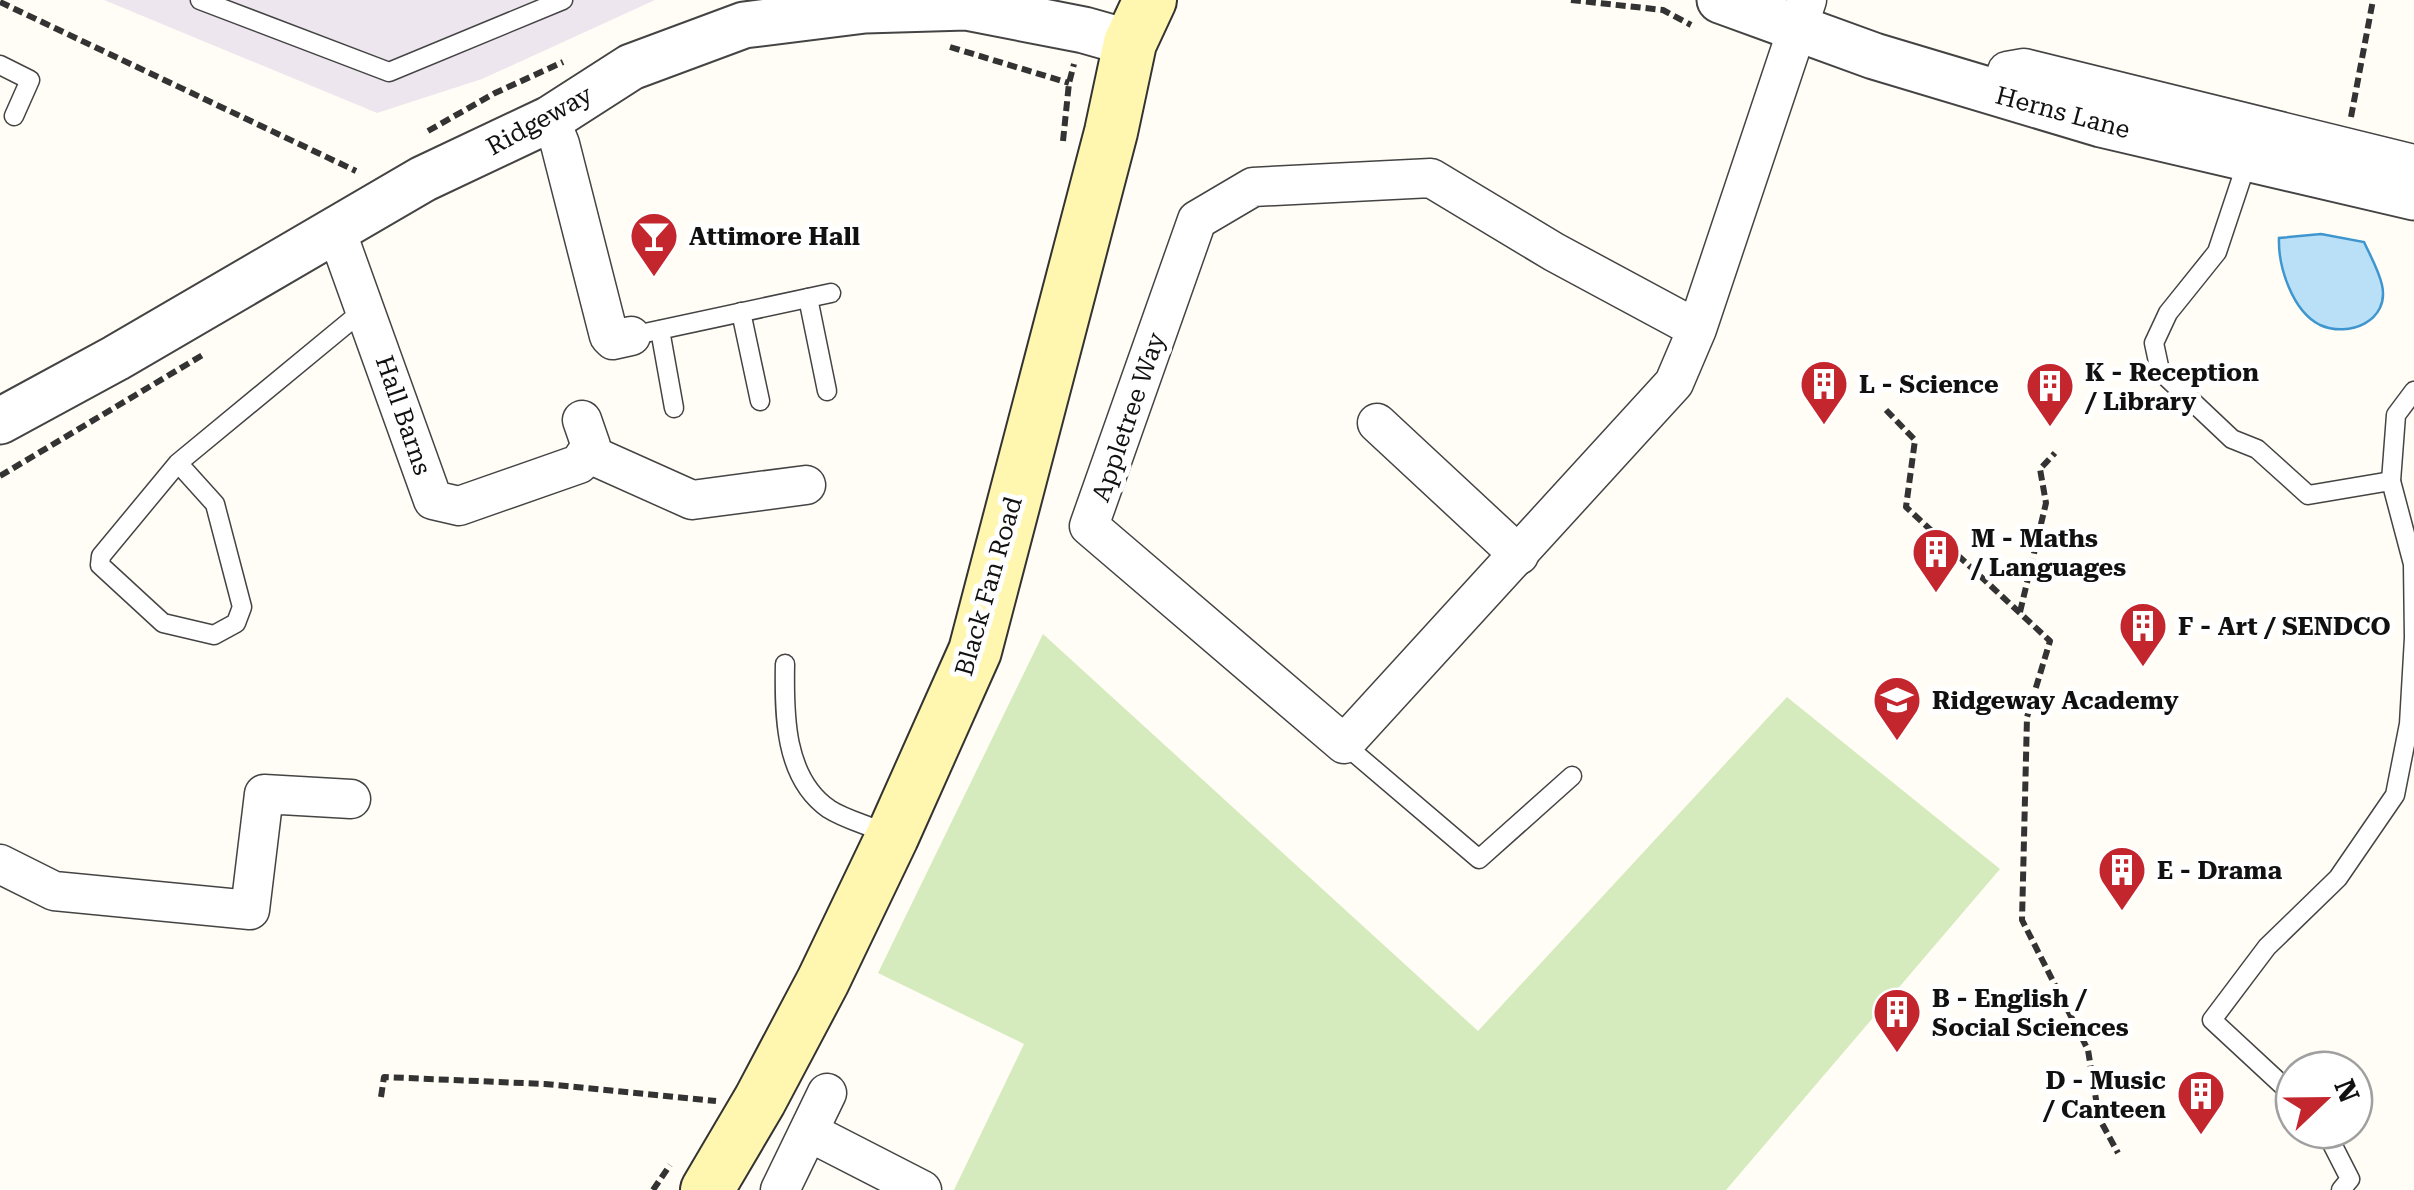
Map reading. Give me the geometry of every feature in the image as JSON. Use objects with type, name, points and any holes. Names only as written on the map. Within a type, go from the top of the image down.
[{"type":"main road","name":"Black Fan Road","points":[[690,1175],[723,1112],[823,982],[974,651],[1140,22]]},
{"type":"street","name":"Ridgeway","points":[[0,421],[423,179],[550,119],[631,67],[744,25],[866,10],[966,7],[1084,30],[1140,22]]},
{"type":"street","name":"Herns Lane","points":[[1709,14],[1802,14],[1874,56],[2000,95],[2101,124],[2414,198]]},
{"type":"street","points":[[1344,744],[1674,383],[1696,329],[1802,14]]},
{"type":"street","points":[[2000,95],[2007,71],[2024,68],[2414,164]]},
{"type":"street","points":[[550,119],[609,336],[613,340],[646,333]]},
{"type":"street","name":"Appletree Way","points":[[1344,744],[1090,526],[1197,220],[1253,187],[1431,178],[1554,252],[1696,329]]},
{"type":"street","name":"Hall Barns","points":[[336,230],[433,500],[459,506],[580,464],[584,436],[692,500],[806,485]]},
{"type":"street","points":[[1377,423],[1519,555]]},
{"type":"street","points":[[0,864],[54,892],[250,910],[264,794],[352,799]]},
{"type":"street","points":[[780,1190],[827,1093]]},
{"type":"street","points":[[809,1132],[922,1190]]},
{"type":"lane","points":[[200,0],[389,72],[524,6],[563,0]]},
{"type":"lane","points":[[0,65],[30,80],[14,116]]},
{"type":"lane","points":[[2248,159],[2217,252],[2168,313],[2154,343],[2160,371],[2232,439],[2257,449],[2308,495],[2391,481]]},
{"type":"lane","points":[[674,408],[646,333],[831,293]]},
{"type":"lane","points":[[808,298],[827,392]]},
{"type":"lane","points":[[178,464],[215,504],[242,607],[236,623],[214,635],[163,622],[100,565],[101,556],[178,464],[366,307]]},
{"type":"lane","points":[[741,312],[760,401]]},
{"type":"lane","points":[[2274,1077],[2212,1020],[2267,947],[2338,878],[2395,796],[2409,724],[2414,638],[2412,564],[2391,481],[2396,415],[2414,391]]},
{"type":"lane","points":[[785,664],[786,723],[796,764],[810,794],[834,812],[892,837]]},
{"type":"lane","points":[[1344,744],[1480,859],[1572,776]]},
{"type":"lane","points":[[2335,1150],[2350,1180],[2341,1190]]},
{"type":"path","points":[[1572,0],[1709,14]]},
{"type":"path","points":[[2345,148],[2373,0]]},
{"type":"path","points":[[0,2],[356,171],[372,162]]},
{"type":"path","points":[[945,46],[1069,82],[1061,156]]},
{"type":"path","points":[[420,135],[495,93],[567,60]]},
{"type":"path","points":[[0,476],[214,348]]},
{"type":"path","points":[[1886,410],[1915,440],[1906,508],[2050,642],[2027,717],[2022,920],[2088,1050],[2099,1118],[2118,1153]]},
{"type":"path","points":[[2019,614],[2046,503],[2040,470],[2056,453]]},
{"type":"path","points":[[381,1096],[384,1077],[545,1084],[723,1112]]},
{"type":"path","points":[[653,1190],[690,1175]]},
{"type":"shaded area","points":[[104,0],[655,0],[482,79],[377,113]]},
{"type":"green space","points":[[1043,634],[1478,1031],[1787,697],[2000,869],[1726,1190],[954,1190],[1024,1044],[878,973]]},
{"type":"water","points":[[2321,234],[2364,242],[2379,274],[2383,298],[2380,308],[2374,317],[2354,328],[2331,328],[2310,318],[2294,299],[2284,274],[2279,238]]},
{"type":"place","name":"Attimore Hall","points":[[654,278]]},
{"type":"place","name":"L - Science","points":[[1824,426]]},
{"type":"place","name":"K - Reception / Library","points":[[2050,428]]},
{"type":"place","name":"M - Maths / Languages","points":[[1936,594]]},
{"type":"place","name":"F - Art / SENDCO","points":[[2143,668]]},
{"type":"place","name":"Ridgeway Academy","points":[[1897,742]]},
{"type":"place","name":"E - Drama","points":[[2122,912]]},
{"type":"place","name":"B - English / Social Sciences","points":[[1897,1054]]},
{"type":"place","name":"D - Music / Canteen","points":[[2201,1136]]}]
